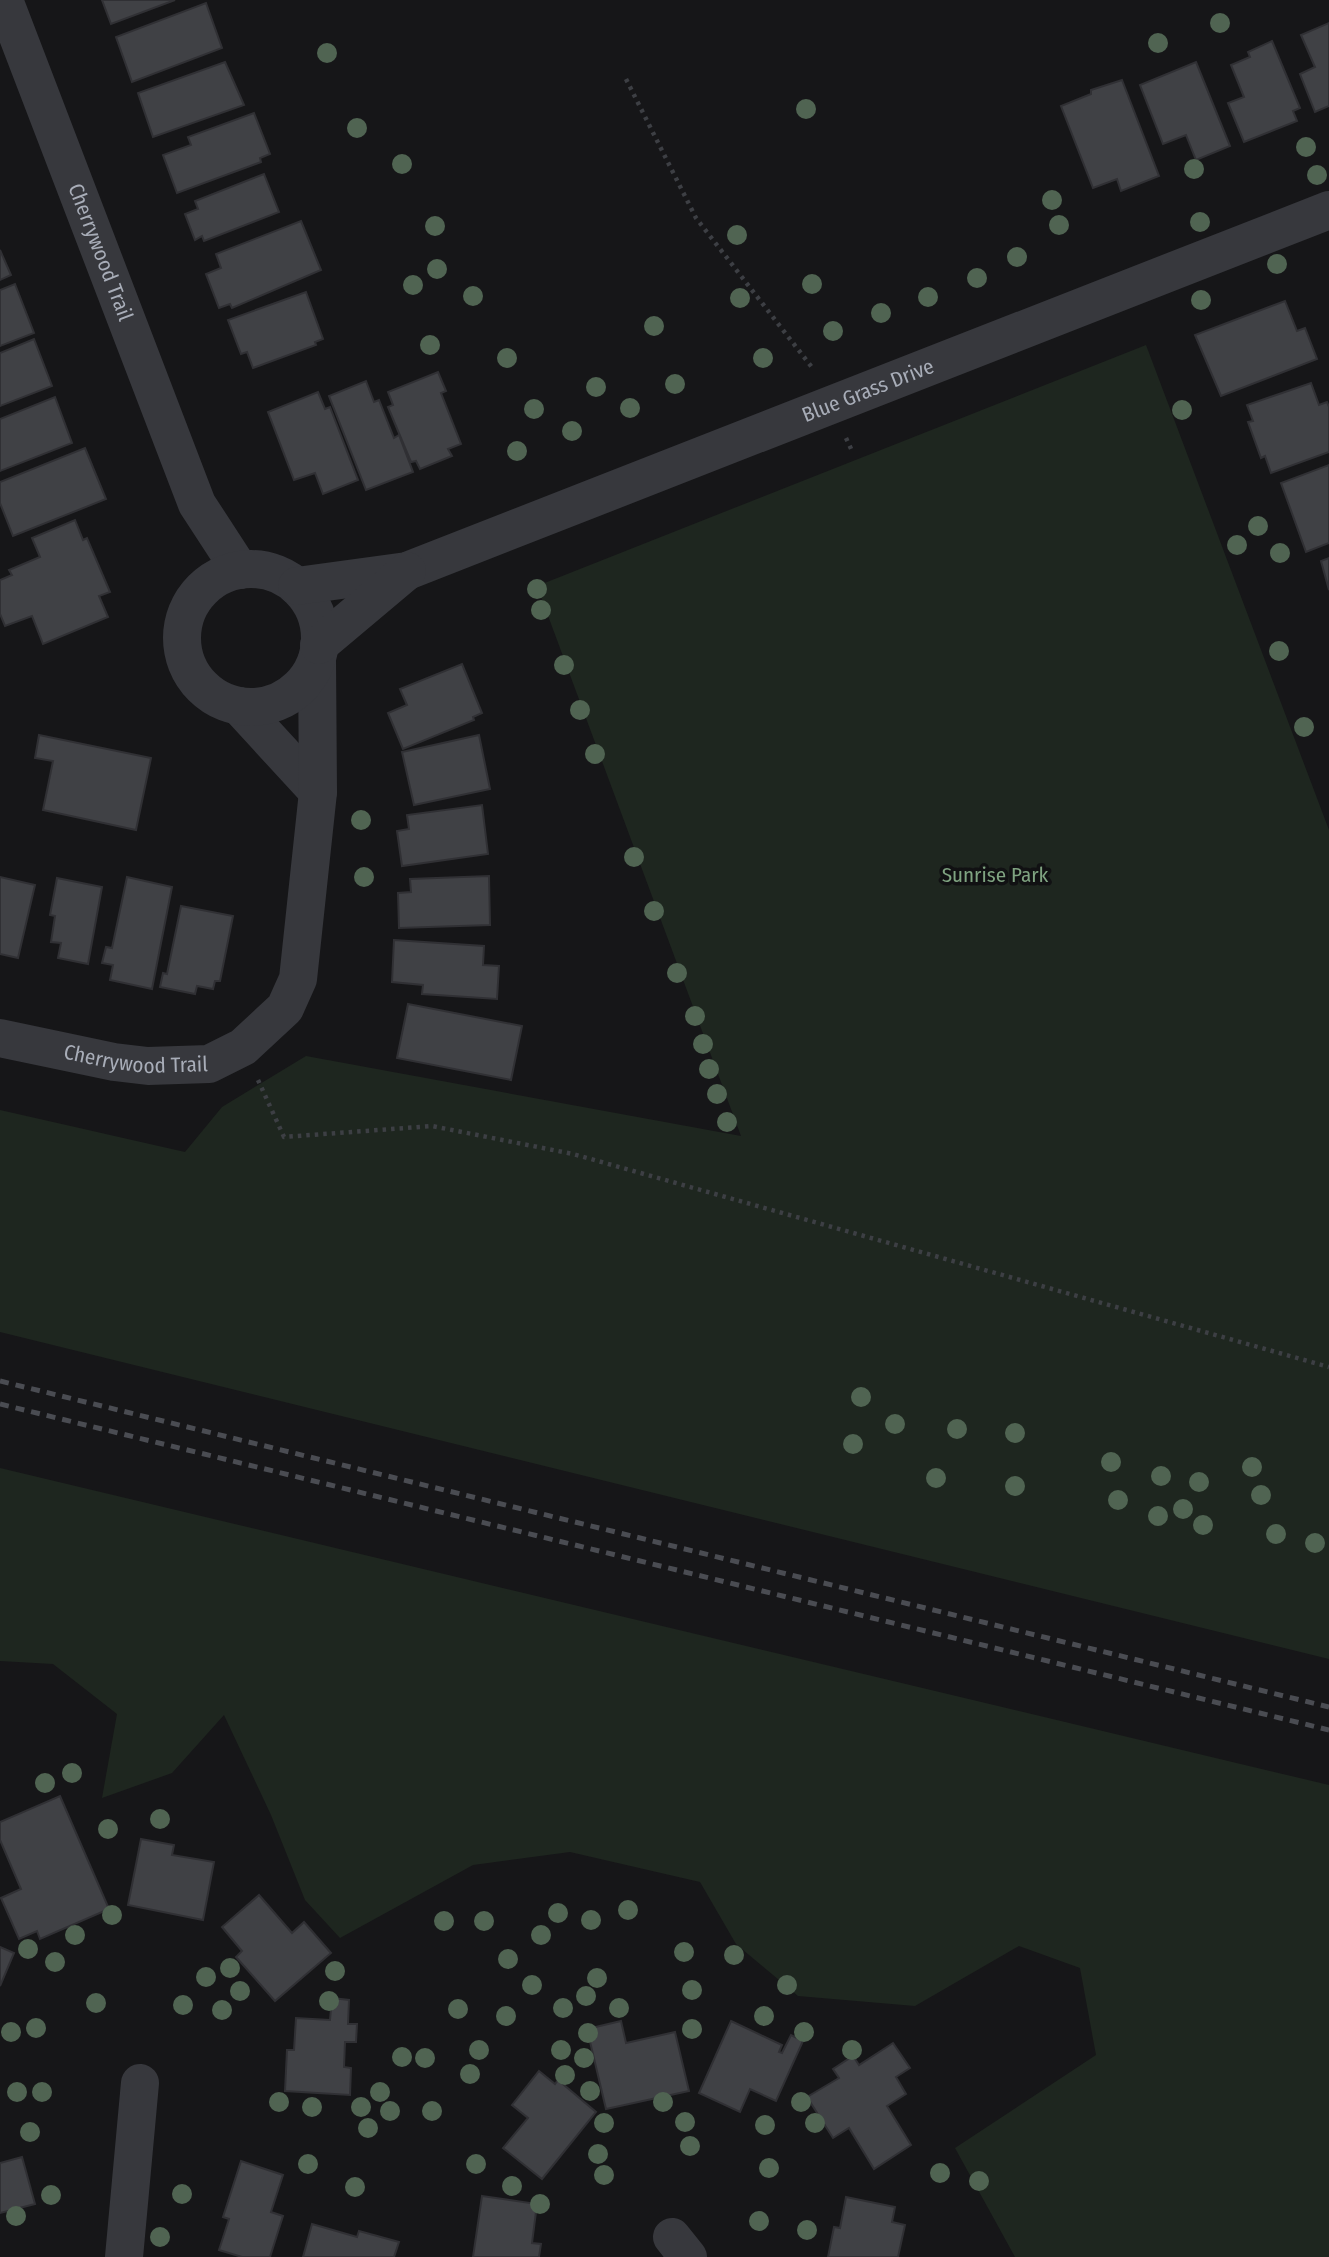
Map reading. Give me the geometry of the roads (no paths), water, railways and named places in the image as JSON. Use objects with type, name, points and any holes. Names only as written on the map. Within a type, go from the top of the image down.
[{"type":"street","name":"Cherrywood Trail","points":[[4,0],[197,504],[240,569]]},
{"type":"street","name":"Blue Grass Drive","points":[[298,586],[407,571],[1329,210]]},
{"type":"street","name":"Cherrywood Trail","points":[[197,504],[202,591]]},
{"type":"street","points":[[240,569],[271,571],[298,586],[315,611],[321,635],[318,652],[305,682],[286,698],[263,706],[239,706],[216,698],[197,683],[185,662],[181,631],[191,603],[212,581],[240,569]]},
{"type":"street","name":"Blue Grass Drive","points":[[318,652],[407,571]]},
{"type":"street","name":"Cherrywood Trail","points":[[0,1038],[114,1062],[148,1066],[209,1063],[243,1047],[285,1008],[298,979],[318,792],[318,652]]},
{"type":"street","points":[[239,706],[318,792]]},
{"type":"street","points":[[124,2257],[140,2083]]},
{"type":"railway","points":[[0,1381],[1329,1707]]},
{"type":"railway","points":[[0,1404],[1329,1730]]},
{"type":"park label","name":"Sunrise Park","points":[[995,875]]}]
